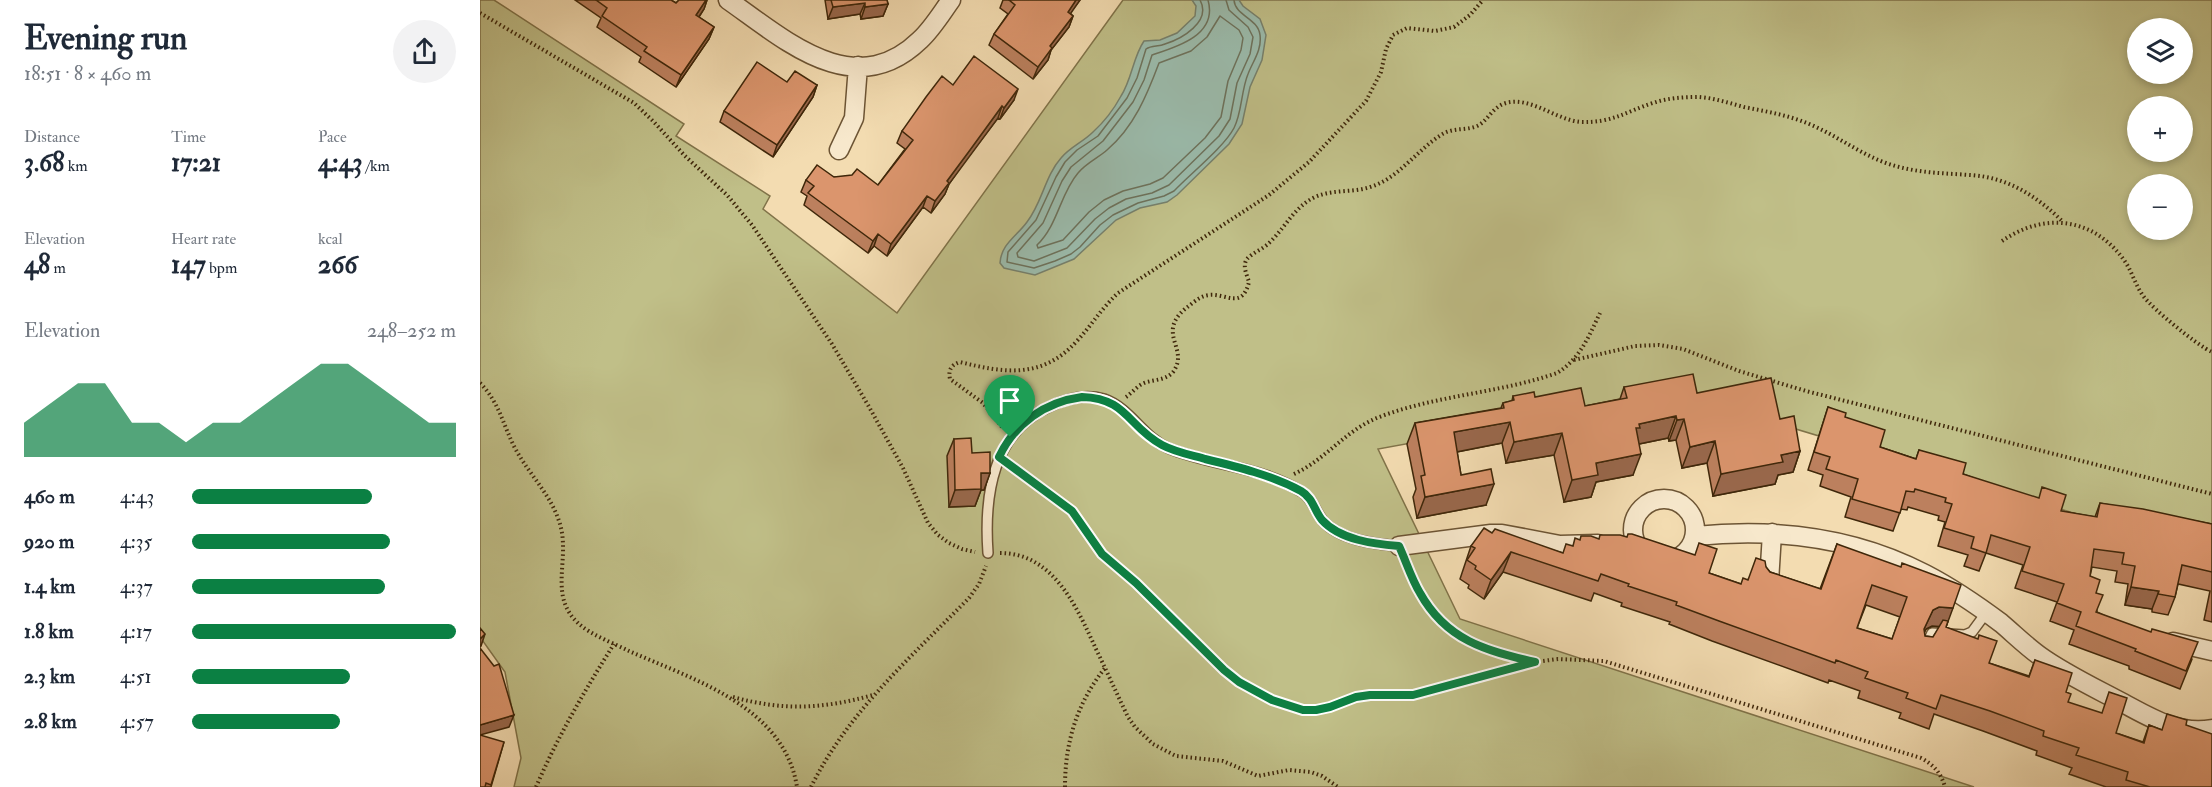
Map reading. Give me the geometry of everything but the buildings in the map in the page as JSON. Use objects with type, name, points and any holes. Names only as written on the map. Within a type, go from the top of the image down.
[{"type":"street","points":[[728,0],[811,56],[842,66],[883,62],[906,51],[920,41],[951,0]]},
{"type":"street","points":[[839,150],[854,118],[858,66]]},
{"type":"street","points":[[1655,500],[1676,501],[1692,515],[1695,536],[1692,545],[1677,559],[1658,561],[1648,557],[1635,542],[1634,522],[1646,504],[1655,500]]},
{"type":"street","points":[[1769,582],[1772,533]]},
{"type":"street","points":[[1695,536],[1772,533],[1834,542],[1894,560],[1950,587],[2055,666],[2154,719],[2181,729],[2212,729]]},
{"type":"street","points":[[1399,546],[1491,534],[1560,545],[1635,542]]},
{"type":"street","points":[[2160,639],[2212,651]]},
{"type":"lane","points":[[988,553],[988,508],[992,481],[999,457],[1010,437],[1037,413],[1070,399],[1094,397],[1115,405],[1150,438],[1170,449],[1245,469],[1275,479],[1304,493],[1324,521],[1338,532],[1367,541],[1399,546]]},
{"type":"lane","points":[[1923,651],[1932,633],[1965,635],[1972,632],[1986,614]]},
{"type":"path","points":[[1010,437],[983,403],[950,379],[950,368],[960,362],[997,370],[1029,370],[1042,366],[1065,353],[1105,305],[1118,294],[1269,195],[1309,162],[1366,100],[1381,72],[1386,49],[1393,35],[1407,28],[1435,31],[1454,27],[1470,15],[1483,0]]},
{"type":"path","points":[[480,13],[634,104],[649,116],[678,150],[726,195],[752,225],[832,344],[903,468],[928,523],[938,535],[962,549],[988,553],[1010,553],[1030,560],[1048,571],[1075,605],[1135,727],[1153,744],[1164,751],[1188,758],[1223,761],[1258,776],[1289,770],[1311,772],[1322,776],[1338,787]]},
{"type":"path","points":[[1115,405],[1139,386],[1162,379],[1174,370],[1178,354],[1173,331],[1174,322],[1180,314],[1202,297],[1209,295],[1230,300],[1245,292],[1250,282],[1245,268],[1247,260],[1270,242],[1291,214],[1302,204],[1330,192],[1358,190],[1382,182],[1440,136],[1454,129],[1477,126],[1503,104],[1524,102],[1562,118],[1593,122],[1623,116],[1669,99],[1703,97],[1719,100],[1796,118],[1832,135],[1849,147],[1889,164],[1931,173],[1988,177],[2006,182],[2037,198],[2063,222]]},
{"type":"path","points":[[2002,241],[2024,228],[2050,222],[2063,222],[2087,229],[2108,242],[2124,260],[2142,294],[2150,304],[2194,341],[2212,352]]},
{"type":"path","points":[[1275,479],[1291,476],[1308,468],[1349,433],[1380,416],[1546,376],[1566,367],[1581,351],[1600,313]]},
{"type":"path","points":[[1574,360],[1635,346],[1671,346],[1739,371],[1806,391],[2212,494]]},
{"type":"path","points":[[480,383],[502,414],[518,453],[547,495],[555,511],[563,543],[560,588],[563,602],[579,625],[614,644],[730,696],[758,704],[807,707],[845,703],[873,695]]},
{"type":"path","points":[[999,457],[1072,511],[1102,554],[1136,583],[1224,670],[1247,687],[1272,700],[1303,710],[1316,710],[1356,697],[1413,695],[1535,662],[1581,658],[1615,664],[1921,758],[1941,775],[1945,787]]},
{"type":"path","points":[[1399,546],[1418,591],[1428,606],[1453,632],[1484,650],[1535,662]]},
{"type":"path","points":[[811,787],[840,738],[873,695],[969,598],[985,569],[988,553]]},
{"type":"path","points":[[536,787],[572,713],[614,644]]},
{"type":"path","points":[[1065,787],[1066,756],[1073,725],[1086,695],[1105,668]]},
{"type":"path","points":[[730,696],[752,712],[772,732],[786,755],[797,787]]},
{"type":"shaded area","points":[[480,0],[494,0],[684,124],[676,136],[770,196],[763,209],[897,313],[1123,0],[2212,0],[2212,539],[2080,515],[1680,394],[1378,449],[1460,619],[1974,787],[514,787],[521,758],[505,672],[480,637]]},
{"type":"water","points":[[1192,0],[1239,0],[1260,19],[1266,35],[1262,60],[1250,87],[1242,124],[1229,144],[1177,195],[1167,202],[1140,208],[1116,220],[1074,259],[1035,275],[1004,268],[1000,263],[1003,251],[1032,215],[1056,165],[1068,151],[1089,136],[1105,120],[1125,89],[1144,41],[1160,40],[1177,33],[1195,16],[1196,6]]},
{"type":"route","points":[[1082,397],[1105,400],[1125,412],[1150,438],[1170,449],[1275,479],[1304,493],[1324,521],[1338,532],[1377,544],[1399,546],[1418,591],[1439,620],[1453,632],[1484,650],[1535,662],[1413,695],[1356,697],[1316,710],[1289,707],[1272,700],[1255,692],[1224,670],[1136,583],[1102,554],[1093,544],[1081,521],[1062,501],[999,457],[1010,437],[1027,420],[1059,402],[1082,397]]}]
